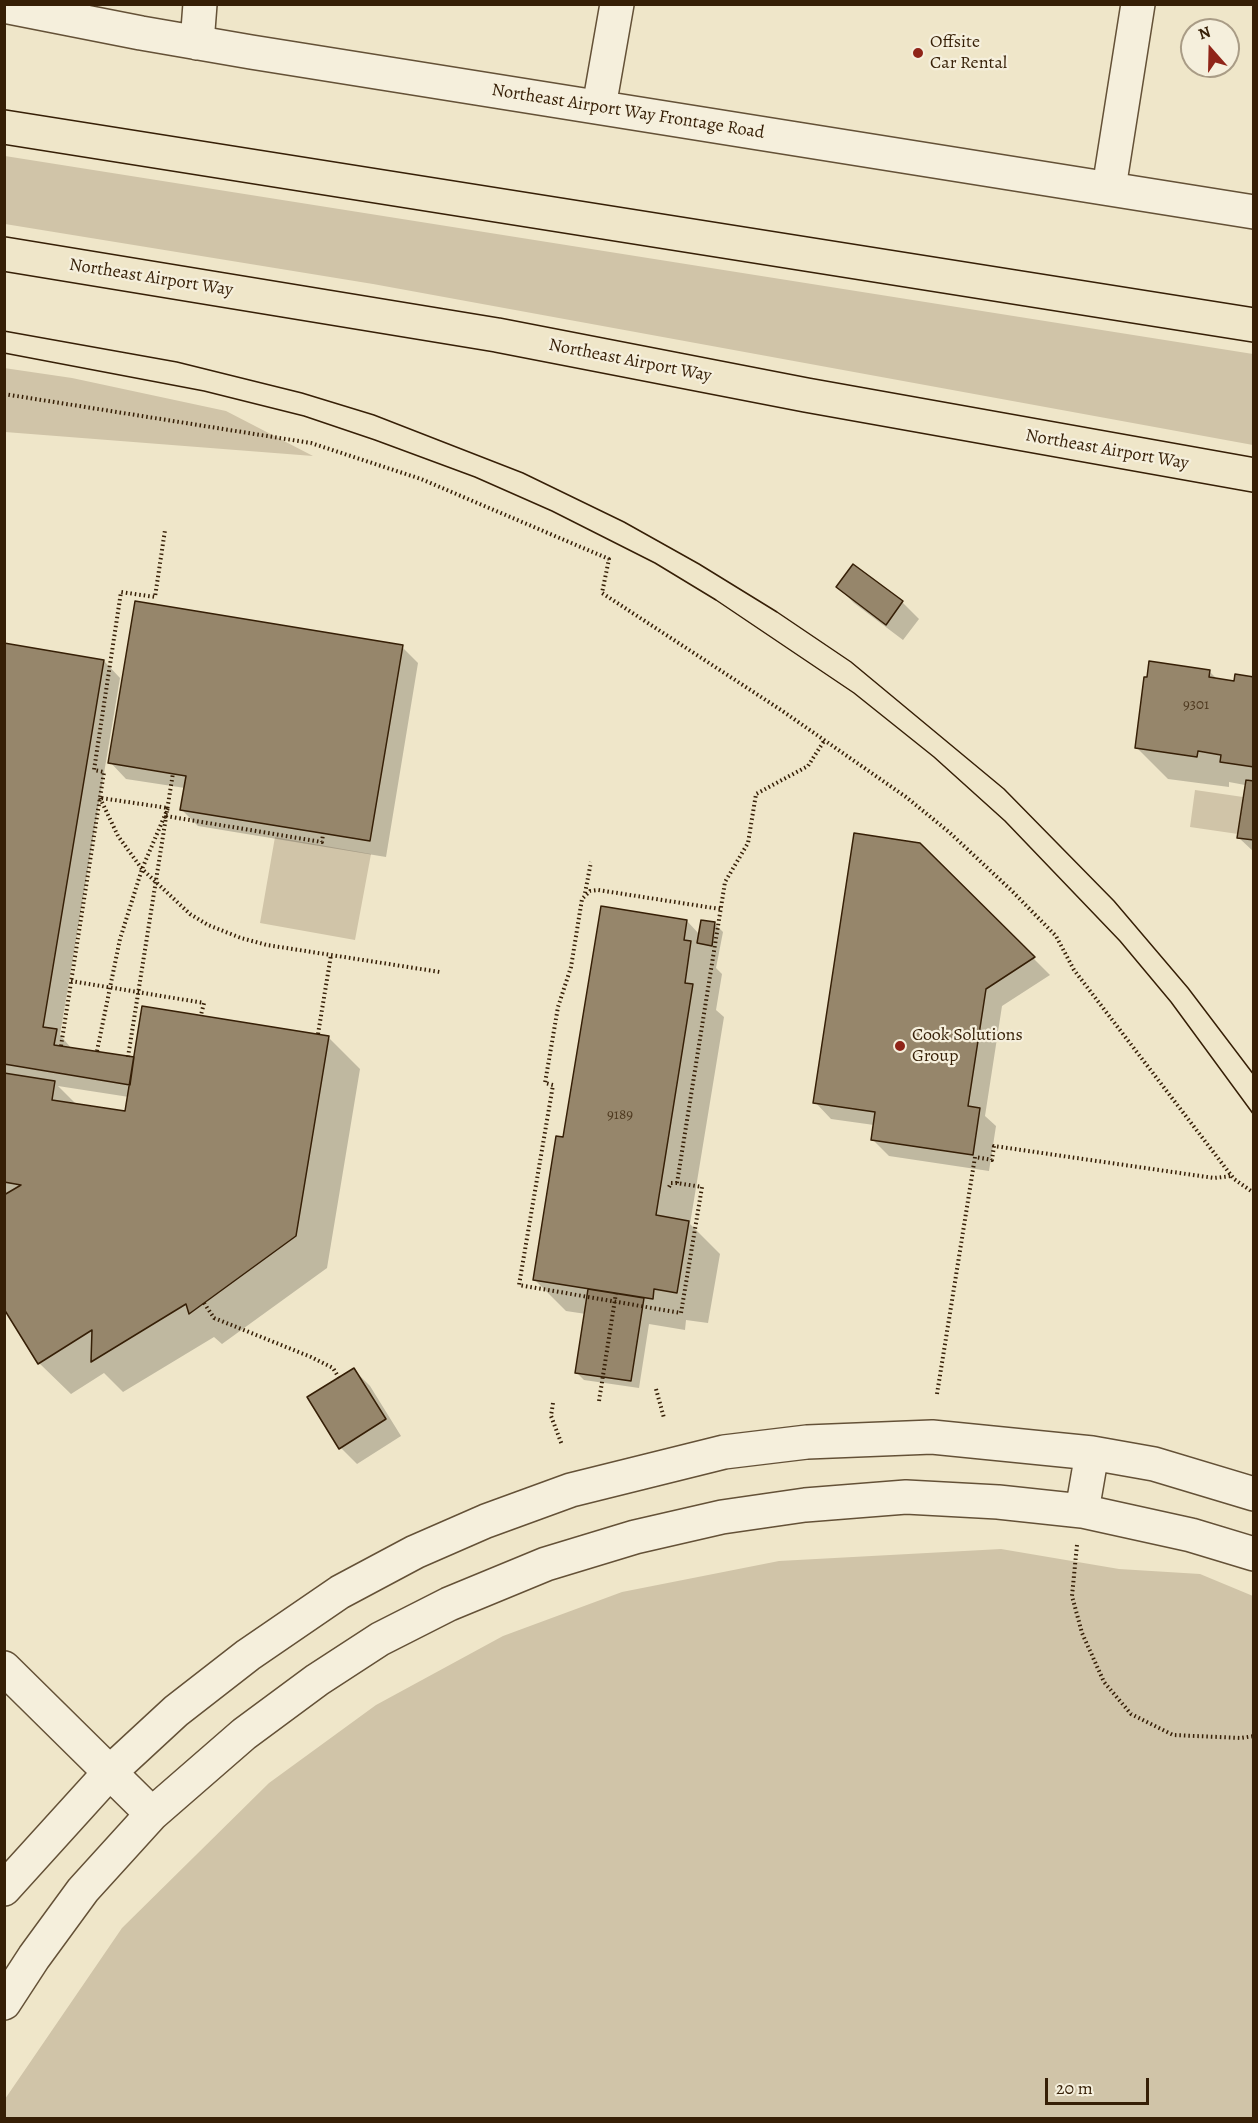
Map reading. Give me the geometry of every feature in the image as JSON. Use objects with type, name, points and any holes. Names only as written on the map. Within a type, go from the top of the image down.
[{"type":"main road","points":[[4,127],[1254,325]]},
{"type":"main road","name":"Northeast Airport Way","points":[[4,254],[497,335],[806,395],[1254,475]]},
{"type":"street","points":[[197,43],[200,4]]},
{"type":"street","points":[[600,107],[617,4]]},
{"type":"street","points":[[1109,188],[1138,4]]},
{"type":"street","name":"Northeast Airport Way Frontage Road","points":[[4,6],[47,9],[197,43],[1254,212]]},
{"type":"street","points":[[4,1889],[110,1772],[176,1712],[248,1655],[340,1593],[415,1552],[486,1521],[571,1490],[685,1460],[807,1442],[932,1437],[1092,1453],[1154,1464],[1254,1494]]},
{"type":"street","points":[[1082,1511],[1092,1453]]},
{"type":"street","points":[[4,2003],[83,1890],[152,1814],[244,1734],[317,1680],[380,1639],[449,1604],[546,1564],[635,1537],[711,1519],[805,1505],[906,1497],[998,1502],[1082,1511],[1180,1533],[1254,1554]]},
{"type":"street","points":[[4,1668],[152,1814]]},
{"type":"path","points":[[4,394],[311,443],[411,475],[609,559],[602,593],[782,710],[906,797],[949,832],[1056,936],[1074,970],[1232,1176],[1254,1193]]},
{"type":"path","points":[[61,1046],[104,772],[94,770],[121,592],[155,597],[165,530]]},
{"type":"path","points":[[677,1183],[725,882],[748,843],[756,794],[808,766],[824,741]]},
{"type":"path","points":[[128,1057],[174,773]]},
{"type":"path","points":[[100,798],[168,808]]},
{"type":"path","points":[[100,798],[118,836],[142,869],[190,914],[241,938],[440,972]]},
{"type":"path","points":[[96,1052],[108,987],[142,869],[168,808]]},
{"type":"path","points":[[166,816],[322,842],[323,834]]},
{"type":"path","points":[[591,862],[571,967],[558,1006],[550,1050],[545,1083],[553,1085],[519,1285],[681,1313],[702,1187],[677,1183],[671,1183],[669,1187]]},
{"type":"path","points":[[585,894],[598,890],[720,909]]},
{"type":"path","points":[[318,1034],[331,955]]},
{"type":"path","points":[[71,981],[204,1003],[201,1015]]},
{"type":"path","points":[[937,1394],[975,1157],[992,1160],[994,1146],[1214,1179],[1232,1176]]},
{"type":"path","points":[[599,1401],[616,1293]]},
{"type":"path","points":[[204,1303],[214,1318],[311,1357],[333,1368],[339,1378]]},
{"type":"path","points":[[656,1389],[664,1418]]},
{"type":"path","points":[[553,1403],[551,1416],[562,1445]]},
{"type":"path","points":[[1082,1511],[1072,1574],[1072,1596],[1082,1633],[1104,1682],[1131,1714],[1173,1735],[1241,1738],[1254,1736]]},
{"type":"shaded area","points":[[5,156],[1253,354],[1253,445],[373,284],[5,224]]},
{"type":"shaded area","points":[[4,368],[72,378],[226,411],[313,456],[5,432]]},
{"type":"shaded area","points":[[1195,790],[1243,797],[1238,834],[1190,827]]},
{"type":"shaded area","points":[[275,837],[371,854],[355,940],[260,923]]},
{"type":"shaded area","points":[[1001,1549],[1119,1569],[1200,1574],[1253,1596],[1253,2118],[5,2118],[5,2099],[122,1928],[269,1783],[376,1705],[503,1636],[622,1592],[779,1561]]},
{"type":"building","points":[[853,564],[903,601],[886,625],[836,587]]},
{"type":"building","points":[[135,601],[403,645],[370,841],[180,810],[186,776],[108,763]]},
{"type":"building","points":[[4,643],[104,660],[43,1027],[57,1029],[54,1045],[134,1057],[130,1085],[4,1064]]},
{"type":"building","points":[[1149,661],[1210,670],[1209,677],[1234,681],[1235,674],[1254,677],[1254,767],[1220,762],[1221,755],[1198,751],[1197,757],[1135,748],[1144,677],[1147,677]]},
{"type":"building","points":[[1246,780],[1254,781],[1254,840],[1237,838]]},
{"type":"building","name":"Cook Solutions Group","points":[[854,833],[920,843],[1035,957],[986,989],[968,1106],[980,1108],[973,1155],[871,1140],[875,1112],[813,1103]]},
{"type":"building","points":[[601,906],[687,920],[684,940],[691,941],[685,983],[693,984],[656,1215],[689,1221],[677,1293],[654,1289],[653,1299],[533,1280],[556,1136],[563,1137]]},
{"type":"building","points":[[701,920],[715,922],[712,946],[697,943]]},
{"type":"building","points":[[142,1006],[329,1036],[296,1236],[189,1314],[186,1304],[91,1362],[92,1330],[38,1364],[4,1309],[4,1195],[21,1185],[4,1182],[4,1073],[55,1081],[52,1100],[125,1111]]},
{"type":"building","points":[[588,1289],[644,1298],[631,1381],[575,1373]]},
{"type":"building","points":[[354,1368],[386,1419],[339,1449],[307,1397]]},
{"type":"tram line","points":[[4,331],[177,362],[302,393],[374,415],[523,473],[624,522],[699,564],[777,612],[851,662],[1004,789],[1114,901],[1188,988],[1254,1075]]},
{"type":"tram line","points":[[4,353],[204,391],[304,416],[375,440],[475,477],[552,511],[655,563],[716,600],[854,693],[934,757],[1005,821],[1120,941],[1171,1002],[1254,1115]]},
{"type":"place","name":"Offsite Car Rental","points":[[918,53]]},
{"type":"place","name":"Cook Solutions Group","points":[[900,1046]]}]
